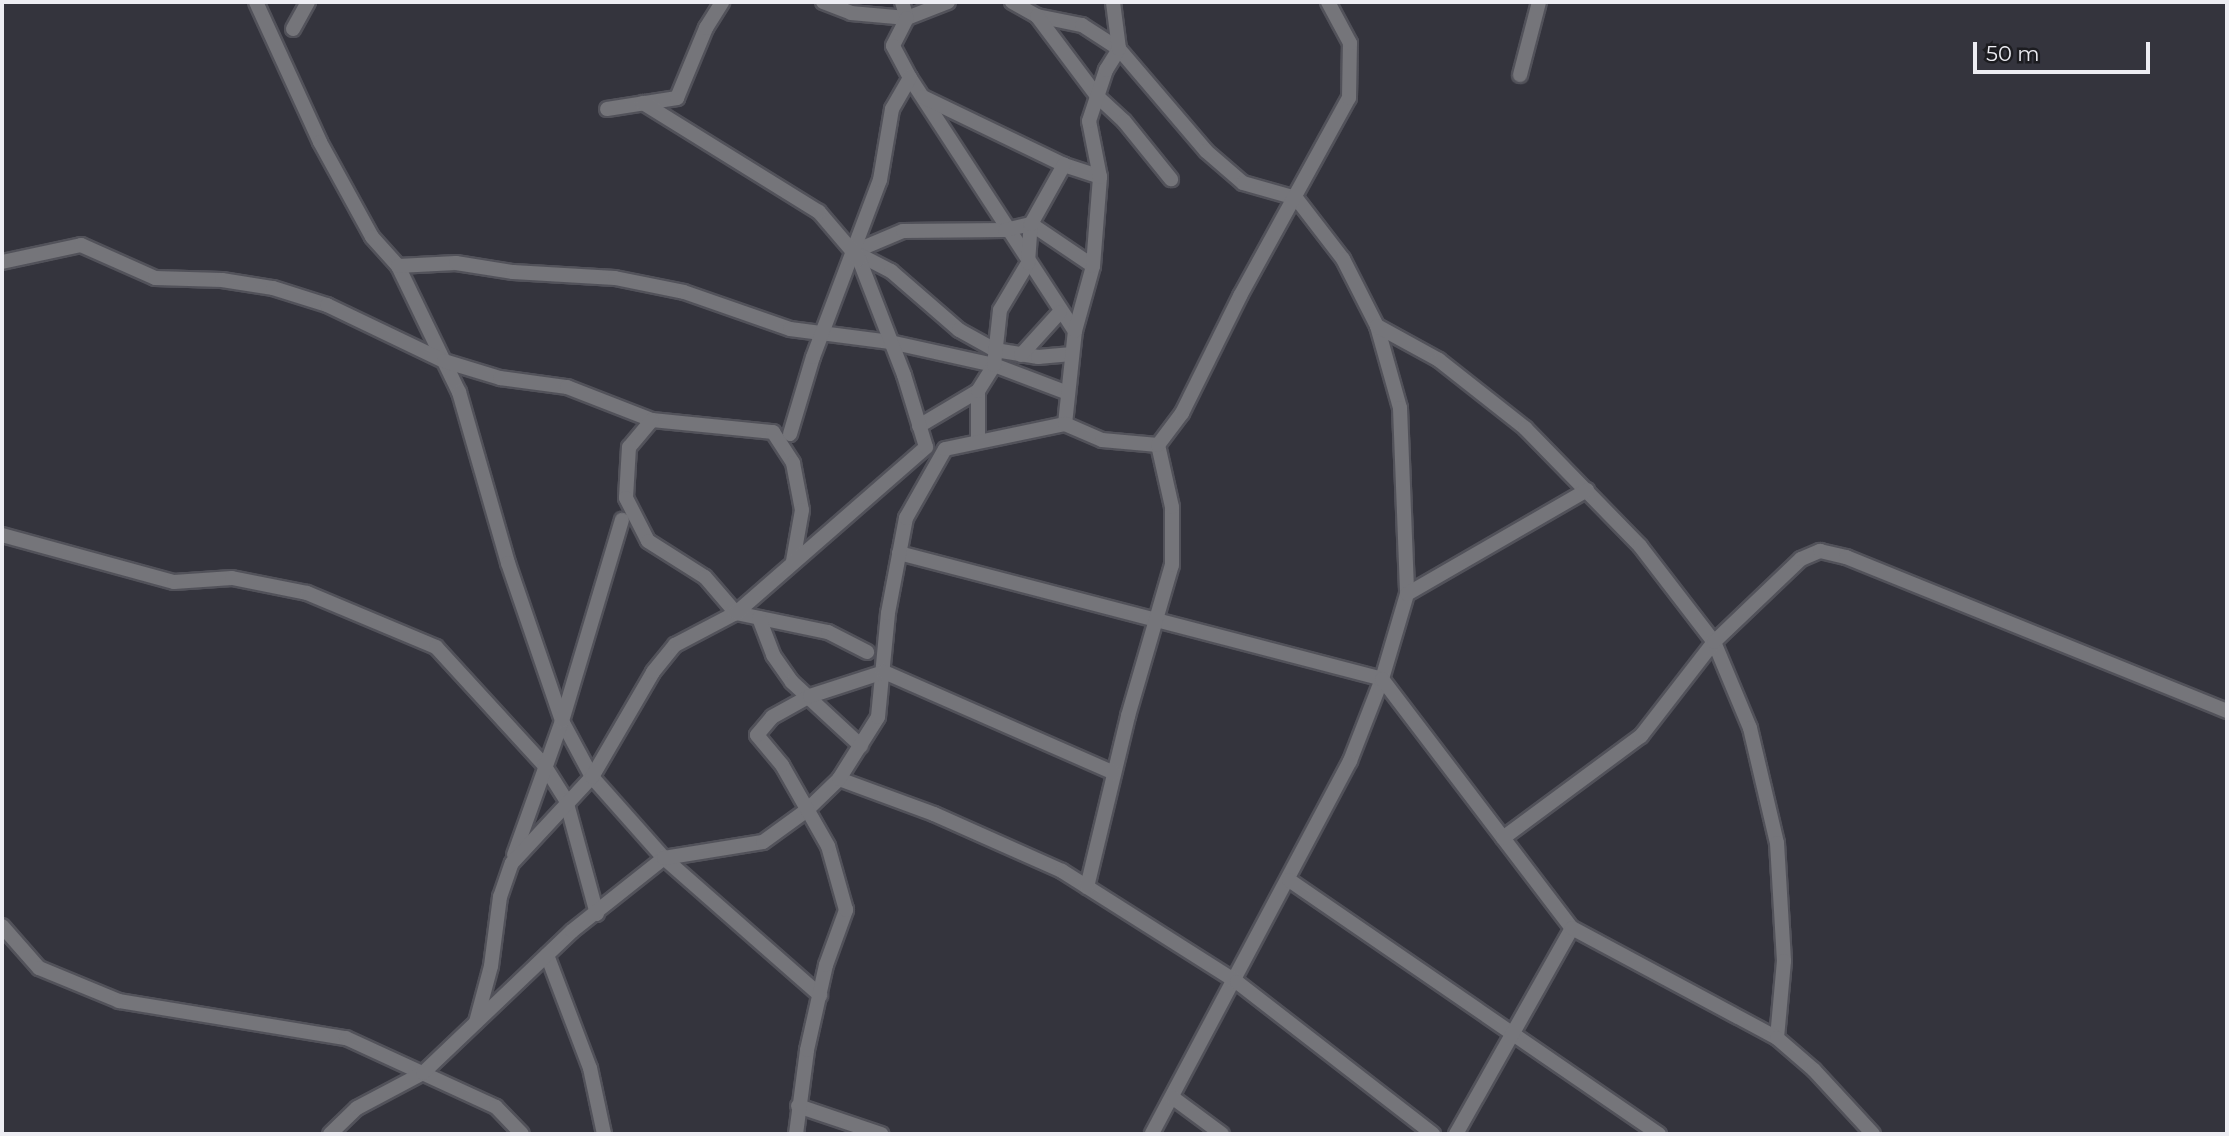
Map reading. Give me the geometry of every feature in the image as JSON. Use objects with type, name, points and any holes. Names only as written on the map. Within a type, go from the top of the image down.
[{"type":"street","points":[[256,2],[320,142],[372,237],[398,266],[459,392],[508,563],[562,720],[592,776],[664,858],[820,995]]},
{"type":"street","points":[[293,29],[308,2]]},
{"type":"street","points":[[607,109],[677,97],[706,28],[722,2]]},
{"type":"street","points":[[822,2],[851,13],[906,18],[947,2]]},
{"type":"street","points":[[902,2],[906,18],[893,46],[909,78],[1005,230],[1075,331]]},
{"type":"street","points":[[1012,2],[1037,16],[1082,25],[1119,48],[1206,151],[1243,183],[1296,198],[1343,259],[1377,326],[1400,408],[1407,594],[1382,679],[1350,761],[1237,982],[1152,1134]]},
{"type":"street","points":[[1065,424],[1075,331],[1093,266],[1100,177],[1089,121],[1097,96],[1119,48],[1112,2]]},
{"type":"street","points":[[1087,887],[1114,773],[1172,565],[1172,507],[1158,445],[1182,413],[1240,296],[1349,98],[1350,43],[1328,2]]},
{"type":"street","points":[[1520,75],[1539,2]]},
{"type":"street","points":[[1037,16],[1097,96],[1124,121],[1171,179]]},
{"type":"street","points":[[790,434],[813,357],[826,333],[880,180],[892,108],[909,78]]},
{"type":"street","points":[[922,97],[1064,165],[1100,177]]},
{"type":"street","points":[[512,863],[566,800],[592,776],[653,672],[675,645],[736,613],[926,447],[890,342],[853,252],[819,212],[643,103]]},
{"type":"street","points":[[919,426],[978,391],[994,365],[1000,310],[1028,263],[1031,224],[1064,165]]},
{"type":"street","points":[[853,252],[903,231],[1005,230],[1031,224],[1093,266]]},
{"type":"street","points":[[2,262],[81,245],[155,278],[222,280],[273,288],[317,301],[444,361],[500,379],[567,387],[652,421],[773,432],[793,463],[802,510],[793,561]]},
{"type":"street","points":[[853,252],[891,271],[959,330],[995,350],[1021,355],[1072,354]]},
{"type":"street","points":[[398,266],[456,262],[513,272],[615,278],[684,292],[790,329],[890,342],[994,365],[1068,393]]},
{"type":"street","points":[[1021,355],[1060,312]]},
{"type":"street","points":[[1377,326],[1439,360],[1525,428],[1640,546],[1714,642],[1750,728],[1777,843],[1784,961],[1777,1038]]},
{"type":"street","points":[[978,391],[978,441]]},
{"type":"street","points":[[652,421],[629,447],[626,498],[648,541],[705,577],[736,613],[828,632],[867,652]]},
{"type":"street","points":[[330,1134],[357,1108],[423,1073],[547,955],[664,858],[763,842],[807,810],[839,779],[878,718],[888,613],[906,518],[945,449],[1065,424],[1102,440],[1158,445]]},
{"type":"street","points":[[1407,594],[1587,491]]},
{"type":"street","points":[[476,1022],[491,966],[500,897],[544,765],[562,720],[622,520]]},
{"type":"street","points":[[2,535],[174,582],[232,578],[307,593],[436,647],[544,765],[566,800],[597,914]]},
{"type":"street","points":[[1503,838],[1641,736],[1714,642],[1801,559],[1820,551],[1846,557],[2227,711]]},
{"type":"street","points":[[899,553],[1157,618],[1382,679],[1572,928],[1777,1038],[1814,1070],[1873,1134]]},
{"type":"street","points":[[759,618],[773,655],[792,682],[861,746]]},
{"type":"street","points":[[796,1134],[798,1105],[820,995],[846,910],[837,866],[782,765],[757,734],[772,717],[810,696],[884,672],[1114,773]]},
{"type":"street","points":[[839,779],[934,814],[1087,887],[1237,982],[1433,1134]]},
{"type":"street","points":[[1289,880],[1659,1134]]},
{"type":"street","points":[[2,926],[39,968],[120,1002],[346,1038],[496,1107],[522,1134]]},
{"type":"street","points":[[1456,1134],[1572,928]]},
{"type":"street","points":[[547,955],[590,1068],[604,1134]]},
{"type":"street","points":[[1172,1097],[1222,1134]]},
{"type":"street","points":[[798,1105],[881,1134]]}]
